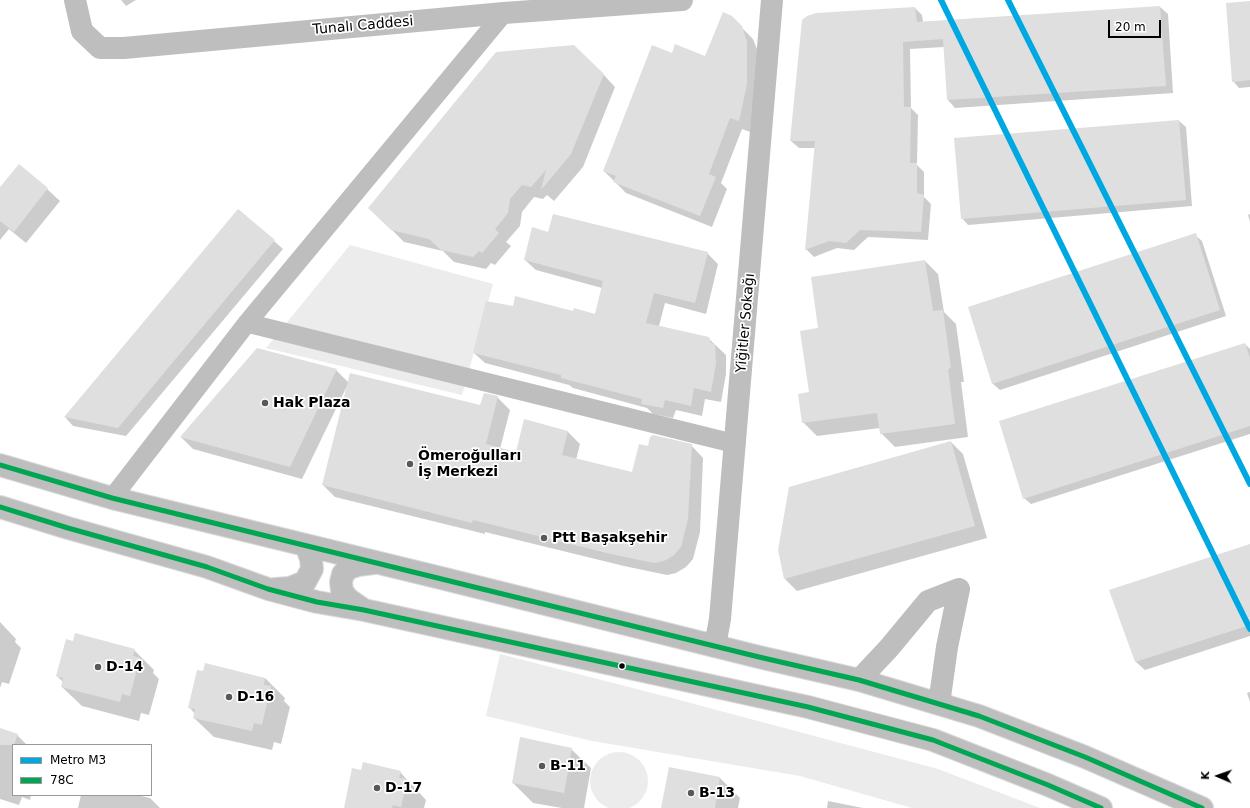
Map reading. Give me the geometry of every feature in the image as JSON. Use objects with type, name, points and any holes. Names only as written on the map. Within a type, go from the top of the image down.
[{"type":"main road","name":"Tunalı Caddesi","points":[[75,0],[82,31],[100,48],[124,48],[511,6],[682,0]]},
{"type":"main road","name":"Yiğitler Sokağı","points":[[715,646],[720,619],[736,444],[772,0]]},
{"type":"main road","points":[[0,465],[112,498],[859,680],[979,716],[1078,755],[1202,808]]},
{"type":"main road","points":[[0,507],[68,528],[207,567],[268,589],[317,602],[364,610],[808,707],[933,740],[1048,785],[1101,808]]},
{"type":"main road","points":[[268,589],[290,588],[305,582],[312,568],[311,559],[306,545]]},
{"type":"main road","points":[[364,610],[348,599],[342,590],[341,582],[343,574],[349,568],[358,565],[380,563]]},
{"type":"main road","points":[[859,680],[889,648],[928,601],[959,589],[947,647],[939,704]]},
{"type":"street","points":[[112,498],[247,323],[511,6]]},
{"type":"street","points":[[247,323],[736,444]]},
{"type":"shaded area","points":[[350,245],[493,284],[462,395],[266,348]]},
{"type":"shaded area","points":[[500,654],[938,769],[1040,808],[912,808],[800,776],[592,741],[486,716]]},
{"type":"shaded area","points":[[613,752],[625,752],[640,760],[648,775],[648,787],[640,802],[628,809],[608,808],[598,802],[590,787],[590,775],[598,760]]},
{"type":"building","points":[[1250,1],[1250,80],[1232,82],[1226,3]]},
{"type":"building","points":[[1160,6],[1166,86],[947,100],[943,39],[903,42],[904,107],[911,107],[910,163],[917,163],[917,193],[924,195],[921,232],[860,230],[846,243],[829,241],[805,250],[815,141],[790,141],[802,20],[807,16],[816,13],[915,7],[917,22]]},
{"type":"building","points":[[723,12],[732,16],[742,26],[747,42],[747,84],[739,121],[730,118],[709,174],[716,177],[700,216],[613,182],[616,176],[603,171],[652,45],[672,53],[675,44],[705,56]]},
{"type":"building","points":[[574,45],[604,74],[571,154],[541,190],[546,170],[531,187],[522,185],[510,199],[508,213],[495,229],[499,233],[482,253],[479,251],[473,257],[441,250],[429,239],[391,230],[368,208],[496,52]]},
{"type":"building","points":[[1179,120],[1186,200],[961,219],[954,138]]},
{"type":"building","points":[[19,164],[48,188],[14,232],[0,221],[0,187]]},
{"type":"building","points":[[238,209],[275,240],[118,428],[64,417]]},
{"type":"building","points":[[553,214],[708,252],[695,303],[654,293],[646,323],[709,337],[711,343],[715,344],[716,363],[711,392],[694,388],[691,406],[665,400],[663,408],[641,404],[642,399],[561,378],[561,375],[473,353],[486,301],[513,306],[515,296],[573,311],[574,308],[595,314],[603,281],[524,260],[532,227],[548,232]]},
{"type":"building","points":[[1196,233],[1220,310],[992,384],[968,307]]},
{"type":"building","points":[[925,260],[933,311],[943,310],[951,368],[948,369],[955,424],[880,434],[877,413],[802,423],[798,394],[809,392],[800,331],[818,328],[811,277]]},
{"type":"building","points":[[1245,343],[1250,358],[1250,426],[1023,499],[999,421]]},
{"type":"building","name":"Hak Plaza","points":[[257,348],[337,369],[290,467],[180,437]]},
{"type":"building","points":[[350,373],[480,405],[484,393],[498,396],[486,444],[516,452],[524,419],[568,431],[562,455],[632,472],[639,444],[648,446],[650,437],[653,435],[692,444],[688,519],[681,547],[674,555],[664,561],[654,563],[473,520],[472,523],[322,485]]},
{"type":"building","points":[[951,441],[975,526],[784,579],[778,550],[789,487]]},
{"type":"building","points":[[1250,544],[1250,625],[1135,662],[1109,590]]},
{"type":"building","name":"D-14","points":[[75,633],[135,649],[133,656],[140,658],[130,696],[122,694],[120,702],[61,687],[63,678],[56,676],[66,639],[73,641]]},
{"type":"building","name":"D-16","points":[[205,663],[265,678],[264,685],[271,686],[262,725],[254,723],[252,731],[193,718],[195,709],[188,708],[197,670],[203,671]]},
{"type":"building","points":[[0,728],[18,734],[14,744],[0,745]]},
{"type":"building","name":"B-11","points":[[520,737],[572,748],[564,793],[512,783]]},
{"type":"building","name":"D-17","points":[[363,762],[401,771],[399,778],[407,779],[401,807],[393,805],[392,808],[344,808],[352,768],[361,770]]},
{"type":"building","name":"B-13","points":[[669,767],[720,777],[715,808],[661,808]]},
{"type":"metro line","name":"M3","points":[[941,0],[1250,629]]},
{"type":"metro line","name":"M3","points":[[1008,0],[1250,484]]},
{"type":"transit line","name":"78C","points":[[0,465],[112,498],[759,657],[859,680],[979,716],[1085,757],[1202,808]]},
{"type":"transit line","name":"78C","points":[[0,507],[68,528],[207,567],[268,589],[317,602],[364,610],[808,707],[933,740],[1048,785],[1101,808]]},
{"type":"place","name":"Hak Plaza","points":[[265,403]]},
{"type":"place","name":"Ömeroğulları İş Merkezi","points":[[410,464]]},
{"type":"place","name":"Ptt Başakşehir","points":[[544,538]]},
{"type":"place","name":"D-14","points":[[98,667]]},
{"type":"place","name":"D-16","points":[[229,697]]},
{"type":"place","name":"B-11","points":[[542,766]]},
{"type":"place","name":"D-17","points":[[377,788]]},
{"type":"place","name":"B-13","points":[[691,793]]}]
